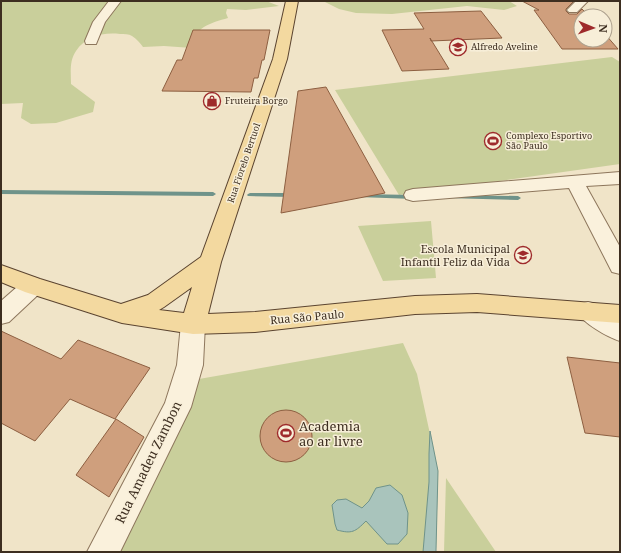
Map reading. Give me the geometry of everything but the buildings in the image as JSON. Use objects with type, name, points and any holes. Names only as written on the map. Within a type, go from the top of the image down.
[{"type":"main road","name":"Rua Fiorelo Bertuol","points":[[193,324],[210,262],[280,59],[292,1]]},
{"type":"main road","points":[[122,314],[156,301],[210,262]]},
{"type":"main road","name":"Rua São Paulo","points":[[1,273],[33,286],[122,314],[193,324],[255,322],[416,305],[477,303],[620,314]]},
{"type":"street","points":[[90,41],[99,22],[115,1]]},
{"type":"street","points":[[413,195],[620,178]]},
{"type":"street","points":[[574,181],[620,266]]},
{"type":"street","points":[[1,315],[33,286]]},
{"type":"street","points":[[588,311],[620,331]]},
{"type":"street","name":"Rua Amadeu Zambon","points":[[103,552],[177,406],[190,365],[193,324]]},
{"type":"green space","points":[[1,1],[266,1],[279,6],[246,10],[227,9],[226,13],[228,18],[209,24],[199,31],[193,41],[192,48],[164,46],[143,47],[134,37],[126,34],[107,34],[95,36],[85,42],[76,51],[72,59],[71,67],[71,84],[95,102],[93,112],[56,123],[31,124],[21,118],[23,103],[1,104]]},
{"type":"green space","points":[[323,1],[509,1],[517,6],[504,10],[467,6],[392,14],[356,13],[339,9]]},
{"type":"green space","name":"Complexo Esportivo São Paulo","points":[[612,57],[620,62],[620,164],[399,195],[335,90]]},
{"type":"green space","points":[[431,221],[436,278],[383,281],[358,226]]},
{"type":"green space","points":[[403,343],[417,374],[438,471],[436,552],[114,552],[199,379]]},
{"type":"green space","points":[[446,478],[496,552],[444,552]]},
{"type":"water","points":[[430,431],[438,471],[436,552],[423,552],[429,482]]},
{"type":"water","points":[[390,485],[402,495],[408,513],[407,534],[398,544],[387,544],[366,521],[359,528],[350,532],[337,530],[332,505],[337,500],[346,499],[362,508],[369,501],[376,488]]},
{"type":"waterway","points":[[1,192],[213,194]]},
{"type":"waterway","points":[[250,195],[292,195]]},
{"type":"waterway","points":[[360,196],[414,197]]},
{"type":"waterway","points":[[448,197],[518,198]]},
{"type":"place","name":"Alfredo Aveline","points":[[458,47]]},
{"type":"place","name":"Fruteira Borgo","points":[[212,101]]},
{"type":"place","name":"Complexo Esportivo São Paulo","points":[[493,141]]},
{"type":"place","name":"Escola Municipal Infantil Feliz da Vida","points":[[523,255]]},
{"type":"place","name":"Academia ao ar livre","points":[[286,433]]}]
